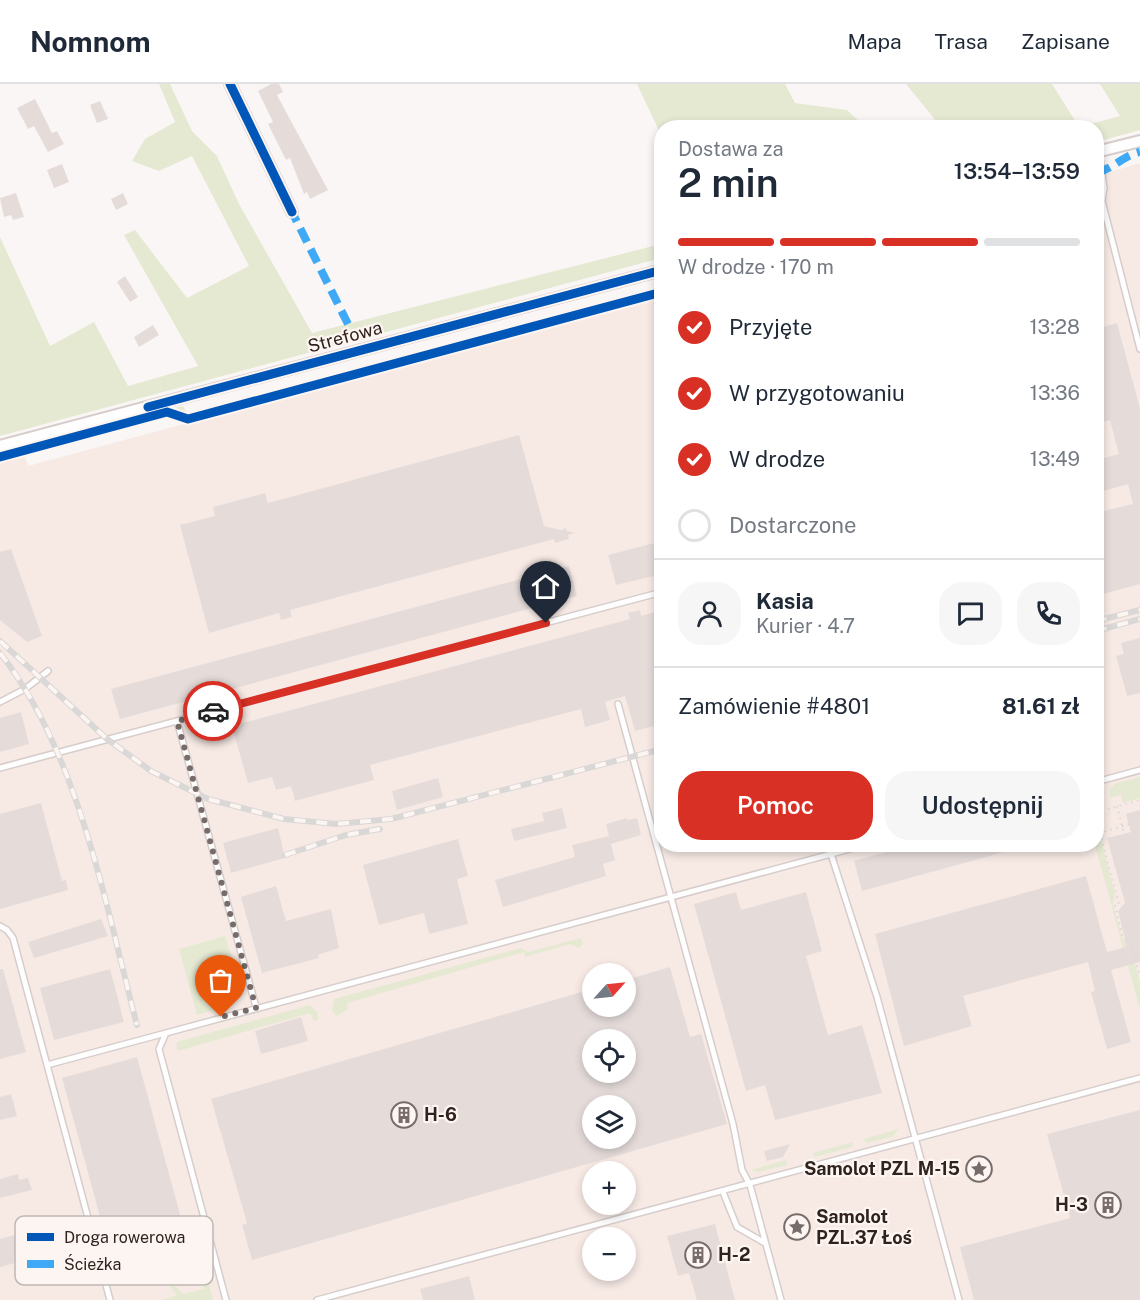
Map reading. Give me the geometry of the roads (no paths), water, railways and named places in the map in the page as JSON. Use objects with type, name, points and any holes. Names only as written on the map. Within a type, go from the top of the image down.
[{"type":"street","points":[[230,84],[292,212]]},
{"type":"street","points":[[1104,150],[1140,141]]},
{"type":"street","name":"Strefowa","points":[[0,446],[654,272]]},
{"type":"lane","points":[[1104,209],[1140,349]]},
{"type":"lane","points":[[0,768],[654,594]]},
{"type":"lane","points":[[0,702],[25,689],[48,671]]},
{"type":"lane","points":[[618,704],[654,838]]},
{"type":"lane","points":[[177,721],[256,1008]]},
{"type":"lane","points":[[1104,780],[1140,770]]},
{"type":"lane","points":[[658,852],[742,1170],[750,1185],[781,1300]]},
{"type":"lane","points":[[47,1065],[838,852]]},
{"type":"lane","points":[[831,854],[877,997],[959,1300]]},
{"type":"lane","points":[[0,926],[7,930],[13,938],[87,1216]]},
{"type":"lane","points":[[166,1033],[159,1049],[204,1216]]},
{"type":"lane","points":[[317,1300],[1140,1078]]},
{"type":"lane","points":[[723,1192],[736,1227],[765,1243]]},
{"type":"lane","points":[[213,1251],[226,1300]]},
{"type":"lane","points":[[106,1285],[110,1300]]},
{"type":"railway","points":[[1104,619],[1140,610]]},
{"type":"railway","points":[[1104,629],[1140,619]]},
{"type":"railway","points":[[0,641],[107,739],[151,771],[208,799],[284,819],[336,824],[391,819],[654,751]]},
{"type":"railway","points":[[0,653],[27,693],[50,736],[70,783],[100,880],[137,1025]]},
{"type":"railway","points":[[285,855],[346,835],[380,829]]},
{"type":"place","name":"H-6","points":[[404,1115]]},
{"type":"place","name":"Samolot PZL M-15","points":[[979,1169]]},
{"type":"place","name":"H-3","points":[[1108,1205]]},
{"type":"place","name":"Samolot PZL.37 Łoś","points":[[797,1227]]},
{"type":"place","name":"H-2","points":[[698,1255]]}]
